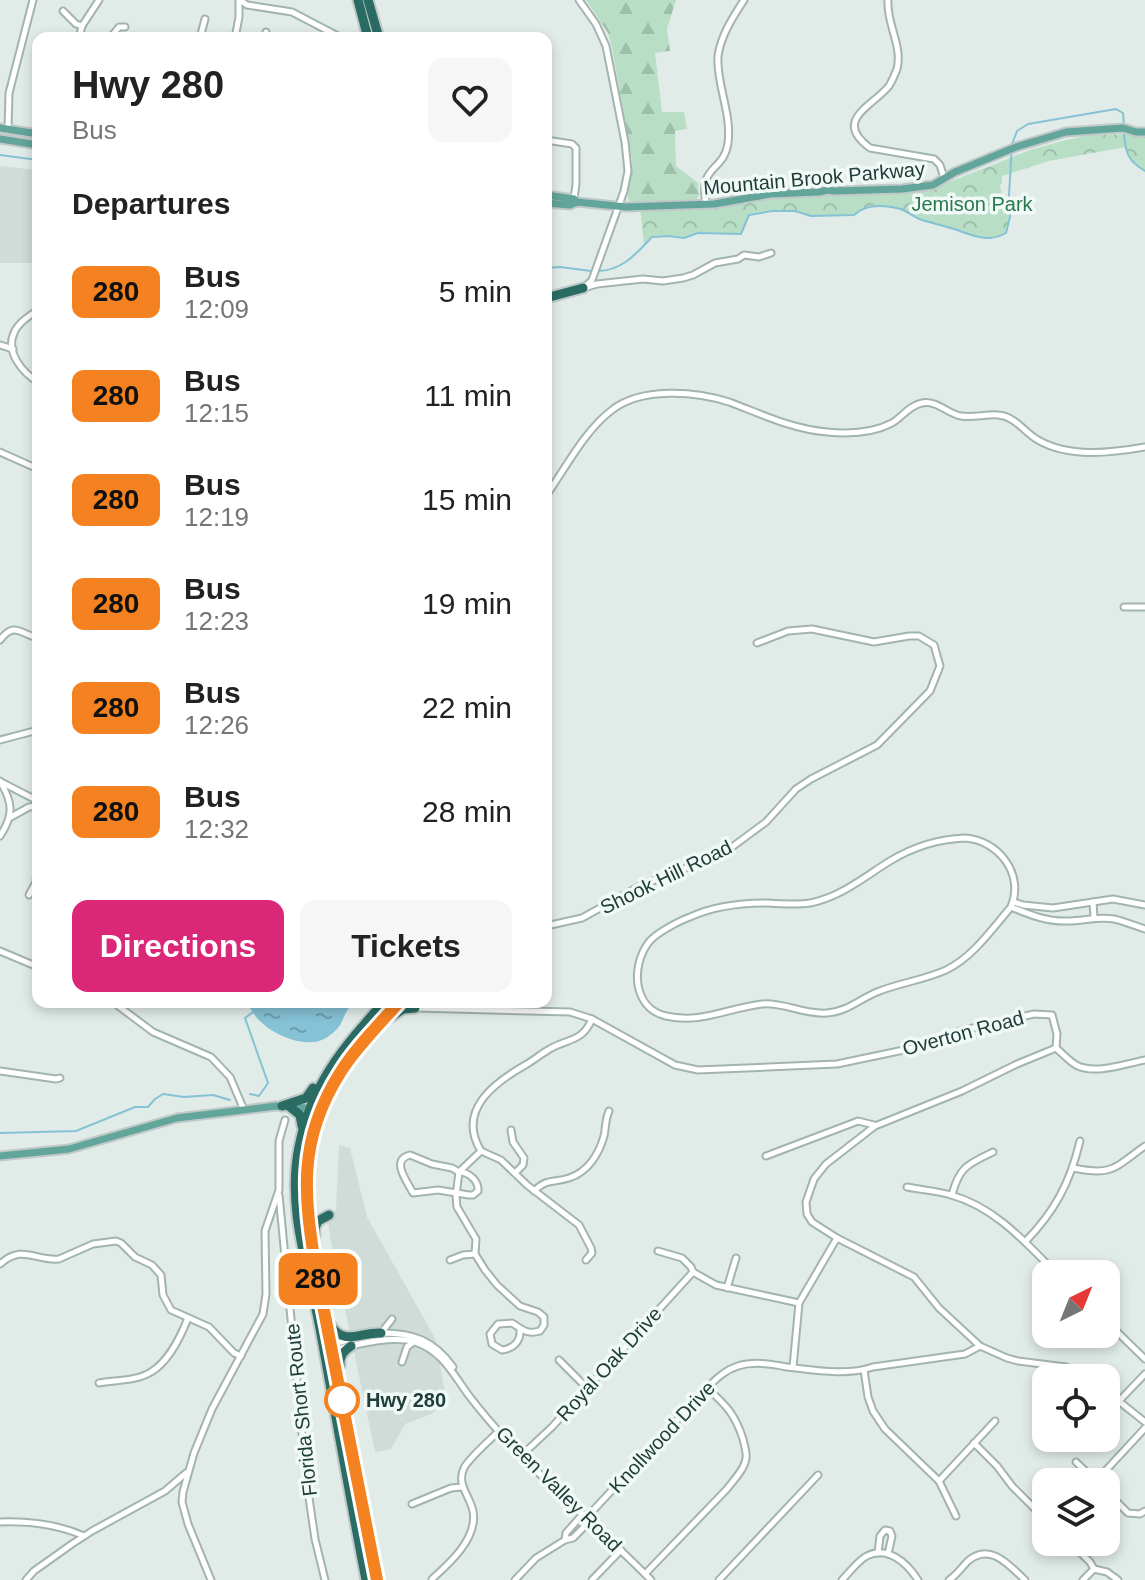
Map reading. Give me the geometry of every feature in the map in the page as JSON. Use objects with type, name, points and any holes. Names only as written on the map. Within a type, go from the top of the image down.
[{"type":"highway","points":[[358,0],[365,32]]},
{"type":"highway","points":[[368,0],[377,32]]},
{"type":"highway","points":[[552,296],[583,288]]},
{"type":"highway","points":[[377,1580],[340,1389],[295,1212],[294,1187],[298,1148],[309,1109],[327,1072],[379,1008]]},
{"type":"highway","points":[[366,1580],[313,1251],[306,1176],[319,1114],[341,1071],[394,1008]]},
{"type":"highway","points":[[355,1054],[395,1013],[407,1008]]},
{"type":"highway","points":[[286,1107],[311,1093],[330,1060],[357,1032]]},
{"type":"highway","points":[[286,1107],[300,1115],[302,1134]]},
{"type":"highway","points":[[307,1199],[315,1210],[329,1215],[318,1221],[313,1251]]},
{"type":"highway","points":[[325,1316],[336,1333],[343,1337],[381,1333]]},
{"type":"highway","points":[[340,1389],[343,1382],[340,1357],[351,1346]]},
{"type":"main road","name":"Mountain Brook Parkway","points":[[575,201],[618,206],[714,204],[770,194],[902,189],[933,185],[955,172],[1016,147],[1066,132],[1123,128],[1141,132]]},
{"type":"main road","points":[[4,129],[32,133]]},
{"type":"main road","points":[[0,139],[32,144]]},
{"type":"main road","points":[[552,196],[575,201]]},
{"type":"main road","points":[[552,204],[570,205],[575,201]]},
{"type":"main road","points":[[0,1156],[69,1149],[177,1118],[286,1107],[309,1109],[319,1114]]},
{"type":"street","points":[[4,129],[9,93],[33,0]]},
{"type":"street","points":[[80,32],[99,0]]},
{"type":"street","points":[[240,0],[247,5],[292,12],[330,32]]},
{"type":"street","points":[[236,32],[240,0]]},
{"type":"street","points":[[579,0],[596,24],[606,46],[628,171],[624,191],[592,280],[583,288]]},
{"type":"street","points":[[706,203],[704,180],[724,156],[728,145],[729,121],[718,56],[723,35],[744,0]]},
{"type":"street","points":[[888,0],[897,68],[889,85],[859,112],[855,130],[861,141],[870,148],[934,159],[945,179]]},
{"type":"street","points":[[63,11],[82,26]]},
{"type":"street","points":[[202,32],[205,19]]},
{"type":"street","points":[[115,32],[119,27],[125,27]]},
{"type":"street","points":[[552,141],[572,144],[576,148],[575,201]]},
{"type":"street","points":[[602,205],[612,202],[624,191]]},
{"type":"street","points":[[583,288],[612,282],[683,278],[715,263],[744,255],[759,257],[771,253]]},
{"type":"street","points":[[32,315],[14,332],[13,349],[20,367],[32,377]]},
{"type":"street","points":[[0,345],[13,349]]},
{"type":"street","points":[[552,487],[589,434],[614,407],[643,396],[666,393],[699,395],[725,401],[795,427],[827,432],[877,430],[894,422],[914,405],[928,402],[959,416],[1006,417],[1036,439],[1069,450],[1098,452],[1145,447]]},
{"type":"street","points":[[0,452],[32,466]]},
{"type":"street","points":[[1124,607],[1145,607]]},
{"type":"street","points":[[0,640],[7,631],[16,629],[32,636]]},
{"type":"street","name":"Shook Hill Road","points":[[552,925],[582,918],[640,886],[724,853],[766,822],[796,789],[881,742],[930,691],[940,666],[934,645],[919,636],[865,642],[837,633],[797,629],[757,643]]},
{"type":"street","points":[[0,740],[32,732]]},
{"type":"street","points":[[0,781],[32,800]]},
{"type":"street","points":[[0,781],[8,794],[11,817]]},
{"type":"street","points":[[0,836],[11,817],[32,806]]},
{"type":"street","points":[[949,839],[973,839],[997,850],[1012,872],[1013,904],[966,958],[949,969],[889,987],[833,1013],[808,1013],[767,1003],[707,1018],[664,1016],[651,1009],[637,987],[639,958],[650,939],[689,917],[739,904],[810,903],[831,897],[905,852],[949,839]]},
{"type":"street","points":[[29,895],[32,889]]},
{"type":"street","points":[[1013,904],[1053,908],[1113,899],[1145,905]]},
{"type":"street","points":[[1093,902],[1094,918]]},
{"type":"street","points":[[1013,904],[1030,915],[1051,920],[1113,919],[1145,929]]},
{"type":"street","points":[[0,951],[32,964]]},
{"type":"street","points":[[121,1008],[153,1032],[211,1057],[230,1077],[244,1110]]},
{"type":"street","name":"Overton Road","points":[[483,1008],[570,1012],[592,1019],[675,1065],[698,1070],[837,1064],[918,1047],[960,1031],[1034,1014],[1052,1015],[1057,1034],[1056,1048],[875,1126],[826,1164],[814,1179],[806,1202],[807,1214],[812,1222],[914,1277],[939,1308],[980,1346],[1018,1361],[1042,1364]]},
{"type":"street","points":[[586,1260],[592,1253],[591,1248],[579,1225],[534,1191],[501,1160],[481,1151],[476,1143],[472,1120],[485,1094],[501,1080],[550,1048],[581,1035],[592,1019]]},
{"type":"street","points":[[1056,1048],[1073,1064],[1088,1069],[1111,1068],[1145,1060]]},
{"type":"street","points":[[0,1071],[60,1078]]},
{"type":"street","points":[[534,1191],[542,1183],[569,1178],[587,1168],[601,1144],[609,1111]]},
{"type":"street","points":[[211,1580],[182,1502],[187,1473],[212,1409],[263,1314],[267,1279],[265,1231],[279,1190],[279,1141],[285,1120]]},
{"type":"street","points":[[766,1156],[858,1121],[875,1126]]},
{"type":"street","points":[[511,1130],[513,1142],[524,1158],[523,1165],[515,1173]]},
{"type":"street","points":[[1025,1242],[1055,1206],[1073,1168],[1080,1141]]},
{"type":"street","points":[[1073,1168],[1110,1171],[1145,1146]]},
{"type":"street","points":[[481,1151],[459,1172],[457,1207],[476,1239],[475,1254],[485,1270],[520,1306],[544,1317],[540,1331],[533,1333],[520,1330],[512,1323],[498,1324],[491,1331],[492,1344],[502,1350],[512,1347],[520,1330]]},
{"type":"street","points":[[952,1195],[955,1182],[967,1165],[993,1152]]},
{"type":"street","points":[[410,1155],[459,1172],[475,1179],[478,1191],[473,1195],[438,1190],[413,1193],[400,1167],[400,1160],[410,1155]]},
{"type":"street","points":[[907,1187],[952,1195],[984,1209],[1005,1223],[1043,1260]]},
{"type":"street","name":"Florida Short Route","points":[[279,1190],[307,1484],[325,1580]]},
{"type":"street","points":[[793,1367],[799,1303],[837,1238]]},
{"type":"street","points":[[0,1264],[21,1253],[53,1260],[93,1244],[116,1241],[135,1257],[152,1265],[161,1275],[163,1295],[171,1310],[209,1327],[234,1353],[241,1356]]},
{"type":"street","points":[[658,1251],[682,1258],[693,1272],[716,1285],[799,1303]]},
{"type":"street","points":[[450,1260],[475,1254]]},
{"type":"street","points":[[727,1288],[736,1258]]},
{"type":"street","name":"Royal Oak Drive","points":[[522,1455],[552,1427],[693,1272]]},
{"type":"street","points":[[99,1383],[151,1372],[167,1355],[188,1318]]},
{"type":"street","points":[[381,1333],[392,1319]]},
{"type":"street","name":"Green Valley Road","points":[[328,1349],[381,1333],[417,1337],[436,1347],[452,1364],[469,1396]]},
{"type":"street","points":[[1120,1335],[1145,1359]]},
{"type":"street","points":[[328,1349],[396,1339],[415,1343]]},
{"type":"street","points":[[402,1362],[407,1347],[415,1343]]},
{"type":"street","name":"Green Valley Road","points":[[415,1343],[433,1351],[449,1366],[469,1396],[499,1431],[648,1578]]},
{"type":"street","name":"Knollwood Drive","points":[[586,1517],[707,1388],[740,1365],[762,1363],[833,1371],[864,1370],[965,1354],[980,1346]]},
{"type":"street","points":[[559,1360],[587,1388]]},
{"type":"street","points":[[864,1370],[873,1411],[885,1429],[939,1481],[956,1516]]},
{"type":"street","points":[[1120,1400],[1145,1374]]},
{"type":"street","points":[[648,1578],[738,1475],[747,1460],[737,1419],[707,1388]]},
{"type":"street","points":[[1120,1402],[1145,1422]]},
{"type":"street","points":[[939,1481],[995,1421]]},
{"type":"street","points":[[1109,1468],[1145,1428]]},
{"type":"street","points":[[432,1579],[455,1556],[474,1522],[473,1510],[462,1487],[464,1468],[499,1431]]},
{"type":"street","points":[[974,1443],[1032,1506]]},
{"type":"street","points":[[1076,1462],[1082,1468]]},
{"type":"street","points":[[26,1580],[34,1571],[85,1536],[165,1491],[187,1473]]},
{"type":"street","points":[[719,1580],[818,1475]]},
{"type":"street","points":[[412,1504],[451,1488],[462,1487]]},
{"type":"street","points":[[1120,1505],[1132,1514],[1145,1511]]},
{"type":"street","points":[[565,1540],[566,1533],[586,1517]]},
{"type":"street","points":[[515,1580],[536,1558],[573,1538],[586,1517]]},
{"type":"street","points":[[0,1522],[46,1524],[85,1536]]},
{"type":"street","points":[[878,1553],[880,1536],[885,1530],[890,1531],[892,1536],[891,1555]]},
{"type":"street","points":[[592,1580],[621,1550]]},
{"type":"street","points":[[842,1580],[863,1558],[878,1553],[891,1555],[909,1567],[918,1580]]},
{"type":"street","points":[[949,1580],[973,1558],[990,1554],[1003,1559],[1025,1580]]},
{"type":"street","points":[[1084,1556],[1094,1569],[1107,1572],[1118,1580]]},
{"type":"street","points":[[1083,1580],[1094,1569]]},
{"type":"shaded area","points":[[0,166],[32,169],[32,263],[0,263]]},
{"type":"shaded area","points":[[339,1145],[350,1148],[367,1217],[436,1340],[446,1400],[433,1413],[405,1424],[391,1449],[375,1452],[327,1213],[336,1210]]},
{"type":"green space","points":[[586,0],[676,0],[667,29],[670,51],[655,53],[662,112],[684,112],[687,129],[675,131],[676,166],[698,183],[697,199],[641,203],[628,200],[632,160],[612,48],[608,33]]},
{"type":"green space","name":"Jemison Park","points":[[1145,134],[1145,170],[1131,162],[1126,147],[1049,161],[1002,176],[1000,186],[1010,217],[1006,233],[990,238],[934,224],[892,208],[872,206],[854,215],[811,216],[795,210],[772,210],[749,214],[741,234],[698,232],[684,237],[652,236],[644,244],[640,208],[716,205],[774,196],[902,191],[942,185],[1030,150],[1062,141],[1089,135]]},
{"type":"water","points":[[250,1008],[349,1008],[331,1035],[319,1041],[293,1040],[259,1020]]},
{"type":"waterway","points":[[598,271],[622,264],[652,237],[684,238],[698,233],[741,234],[749,215],[772,211],[795,211],[811,216],[854,215],[870,207],[889,207],[976,236],[999,236],[1006,233],[1010,217],[1012,144],[1017,131],[1028,124],[1116,109],[1123,113],[1124,127]]},
{"type":"waterway","points":[[1124,133],[1128,155],[1145,171]]},
{"type":"waterway","points":[[0,155],[32,159]]},
{"type":"waterway","points":[[552,268],[591,271]]},
{"type":"waterway","points":[[250,1094],[259,1096],[268,1083],[245,1018],[253,1012]]},
{"type":"waterway","points":[[0,1133],[76,1131],[135,1107],[148,1107],[163,1094],[184,1097],[213,1095],[230,1100]]},
{"type":"bus line","name":"280","points":[[377,1580],[316,1270],[306,1188],[309,1152],[328,1094],[341,1071],[394,1008]]},
{"type":"place","name":"Hwy 280","points":[[342,1400]]}]
